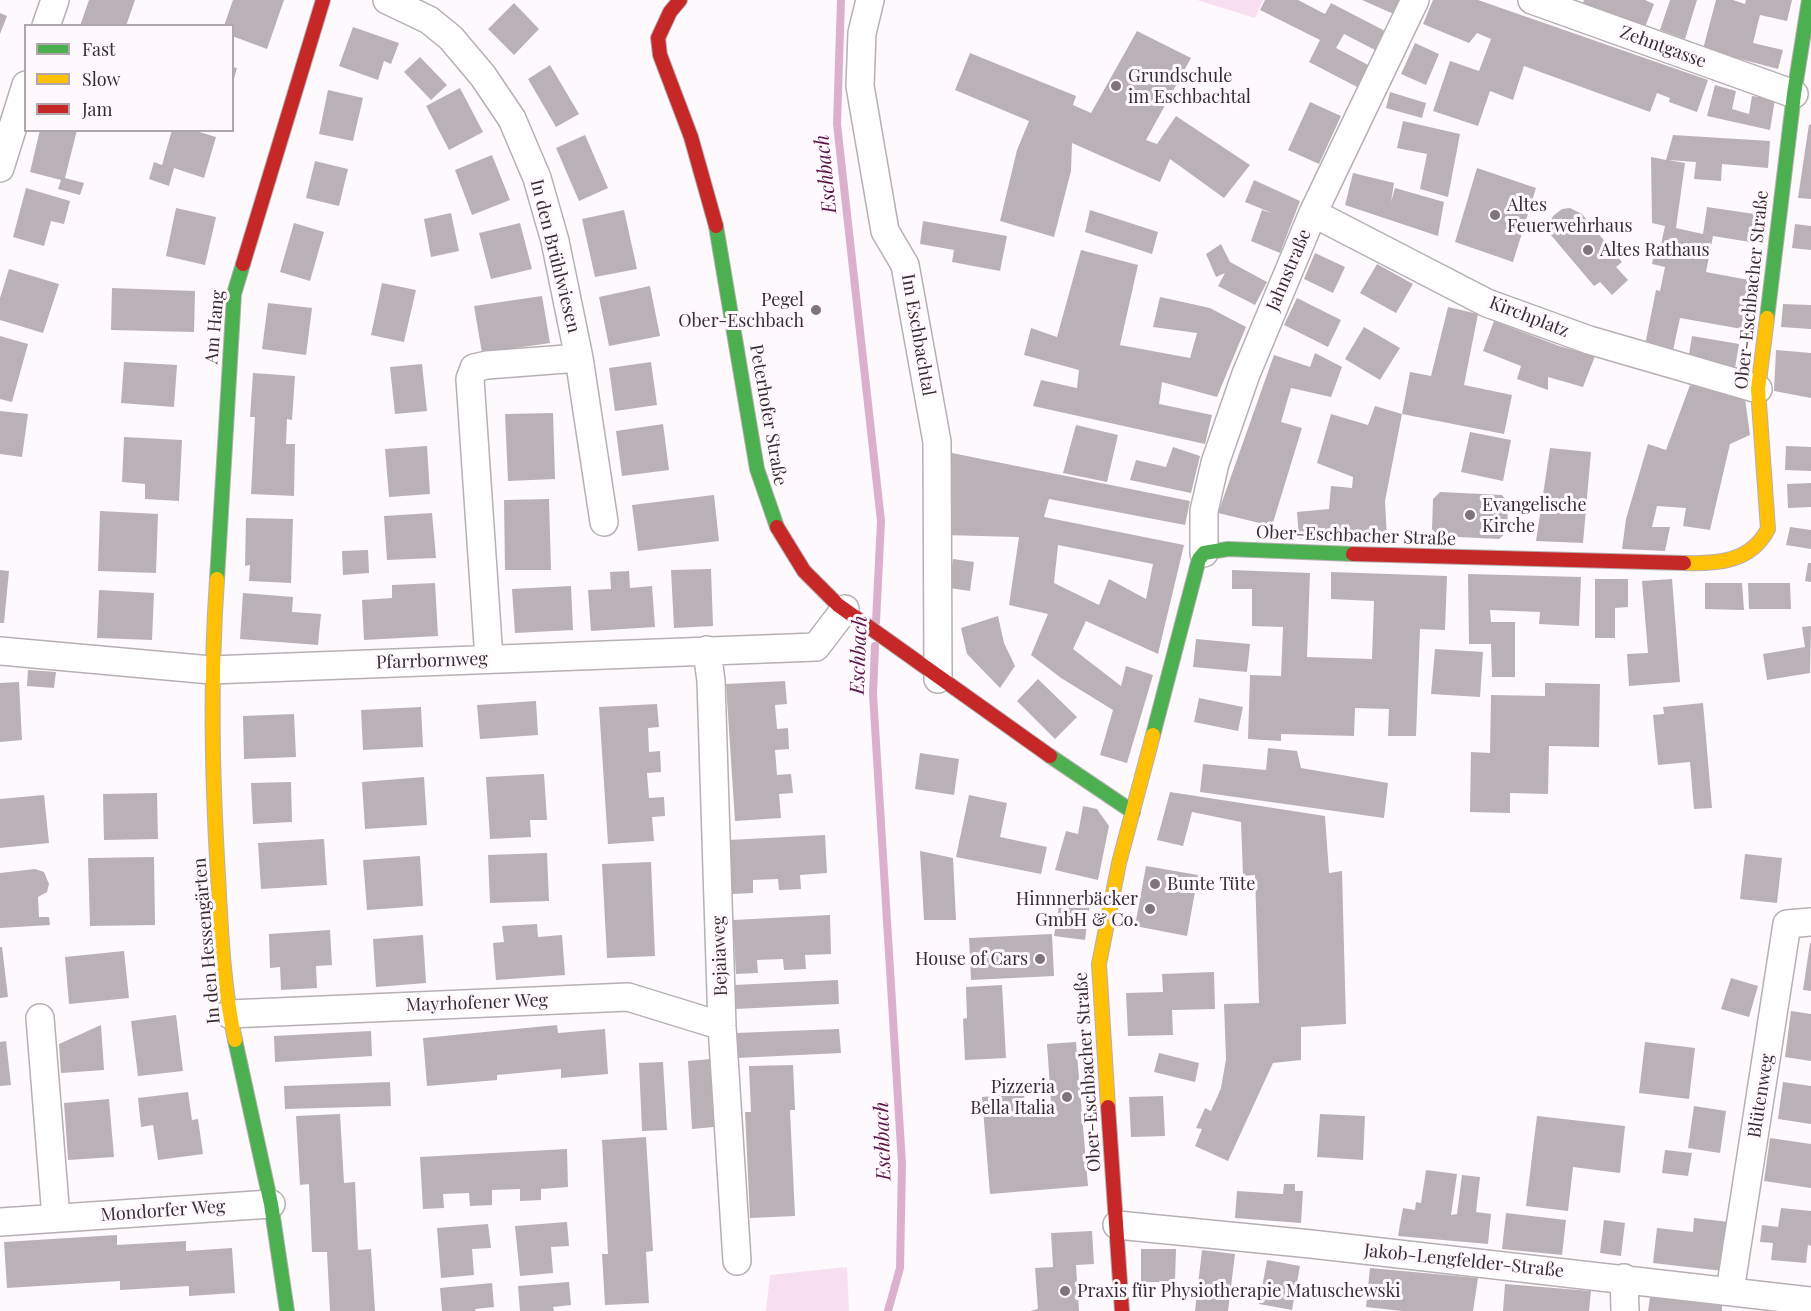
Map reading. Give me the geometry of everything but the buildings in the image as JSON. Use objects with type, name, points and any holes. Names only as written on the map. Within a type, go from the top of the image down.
[{"type":"street","points":[[47,24],[55,0]]},
{"type":"street","name":"Am Hang","points":[[211,670],[234,294],[323,0]]},
{"type":"street","name":"In den Brühlwiesen","points":[[387,0],[429,20],[451,38],[483,76],[512,119],[537,178],[555,241],[579,358],[604,522]]},
{"type":"street","name":"Peterhofer Straße","points":[[680,0],[670,12],[658,38],[660,55],[691,137],[717,231],[756,469],[765,503],[776,527],[804,571],[866,626],[928,672],[1133,812]]},
{"type":"street","name":"Im Eschbachtal","points":[[870,0],[862,33],[860,86],[885,231],[905,265],[938,442],[928,672]]},
{"type":"street","name":"Jahnstraße","points":[[1204,553],[1204,511],[1215,463],[1246,374],[1313,213],[1415,0]]},
{"type":"street","name":"Zehntgasse","points":[[1532,0],[1794,94]]},
{"type":"street","name":"Ober-Eschbacher Straße","points":[[1122,1311],[1099,964],[1109,906],[1195,570],[1204,553],[1228,549],[1521,560],[1711,564],[1734,560],[1761,544],[1768,529],[1758,389],[1794,94],[1809,0]]},
{"type":"street","points":[[0,168],[24,91]]},
{"type":"street","name":"Kirchplatz","points":[[1313,213],[1487,303],[1589,340],[1758,389]]},
{"type":"street","name":"In den Brühlwiesen","points":[[489,659],[470,379],[474,368],[487,365],[579,358]]},
{"type":"street","name":"Pfarrbornweg","points":[[0,651],[211,670],[816,647],[845,609]]},
{"type":"street","name":"Bejaiaweg","points":[[707,650],[711,681],[722,1026],[737,1261]]},
{"type":"street","name":"In den Hessengärten","points":[[211,670],[212,764],[229,1014],[271,1204],[287,1311]]},
{"type":"street","name":"Blütenweg","points":[[1730,1291],[1787,924],[1811,922]]},
{"type":"street","name":"Mayrhofener Weg","points":[[229,1014],[628,997],[722,1026]]},
{"type":"street","points":[[40,1018],[56,1218]]},
{"type":"street","name":"Mondorfer Weg","points":[[0,1222],[271,1204]]},
{"type":"street","name":"Jakob-Lengfelder-Straße","points":[[1116,1225],[1624,1278],[1811,1301]]},
{"type":"street","points":[[1624,1278],[1625,1311]]},
{"type":"shaded area","points":[[1197,0],[1263,0],[1255,18]]},
{"type":"shaded area","points":[[847,1267],[849,1311],[766,1311],[770,1275]]},
{"type":"waterway","name":"Eschbach","points":[[841,0],[837,124],[881,521],[876,622]]},
{"type":"waterway","name":"Eschbach","points":[[875,646],[873,694],[902,1164],[900,1268],[888,1311]]},
{"type":"traffic: fast","points":[[1767,318],[1794,94],[1809,0]]},
{"type":"traffic: fast","points":[[716,226],[757,469],[777,527]]},
{"type":"traffic: fast","points":[[217,579],[234,294],[243,264]]},
{"type":"traffic: fast","points":[[1153,735],[1199,559],[1204,553],[1228,549],[1353,554]]},
{"type":"traffic: fast","points":[[1050,756],[1133,812]]},
{"type":"traffic: fast","points":[[235,1040],[271,1204],[287,1311]]},
{"type":"traffic: slow","points":[[1684,563],[1709,563],[1743,555],[1761,540],[1768,529],[1758,389],[1767,318]]},
{"type":"traffic: slow","points":[[217,579],[213,691],[214,801],[223,958],[235,1040]]},
{"type":"traffic: slow","points":[[1108,1107],[1099,964],[1119,863],[1153,735]]},
{"type":"traffic: jam","points":[[243,264],[323,0]]},
{"type":"traffic: jam","points":[[680,0],[670,12],[658,38],[660,55],[691,137],[716,226]]},
{"type":"traffic: jam","points":[[777,527],[804,571],[838,605],[1050,756]]},
{"type":"traffic: jam","points":[[1353,554],[1684,563]]},
{"type":"traffic: jam","points":[[1108,1107],[1122,1311]]},
{"type":"place","name":"Grundschule im Eschbachtal","points":[[1116,86]]},
{"type":"place","name":"Altes Feuerwehrhaus","points":[[1495,215]]},
{"type":"place","name":"Altes Rathaus","points":[[1588,250]]},
{"type":"place","name":"Pegel Ober-Eschbach","points":[[816,310]]},
{"type":"place","name":"Evangelische Kirche","points":[[1470,515]]},
{"type":"place","name":"Bunte Tüte","points":[[1155,884]]},
{"type":"place","name":"Hinnnerbäcker GmbH & Co.","points":[[1150,909]]},
{"type":"place","name":"House of Cars","points":[[1040,959]]},
{"type":"place","name":"Pizzeria Bella Italia","points":[[1067,1097]]},
{"type":"place","name":"Praxis für Physiotherapie Matuschewski","points":[[1065,1291]]}]
